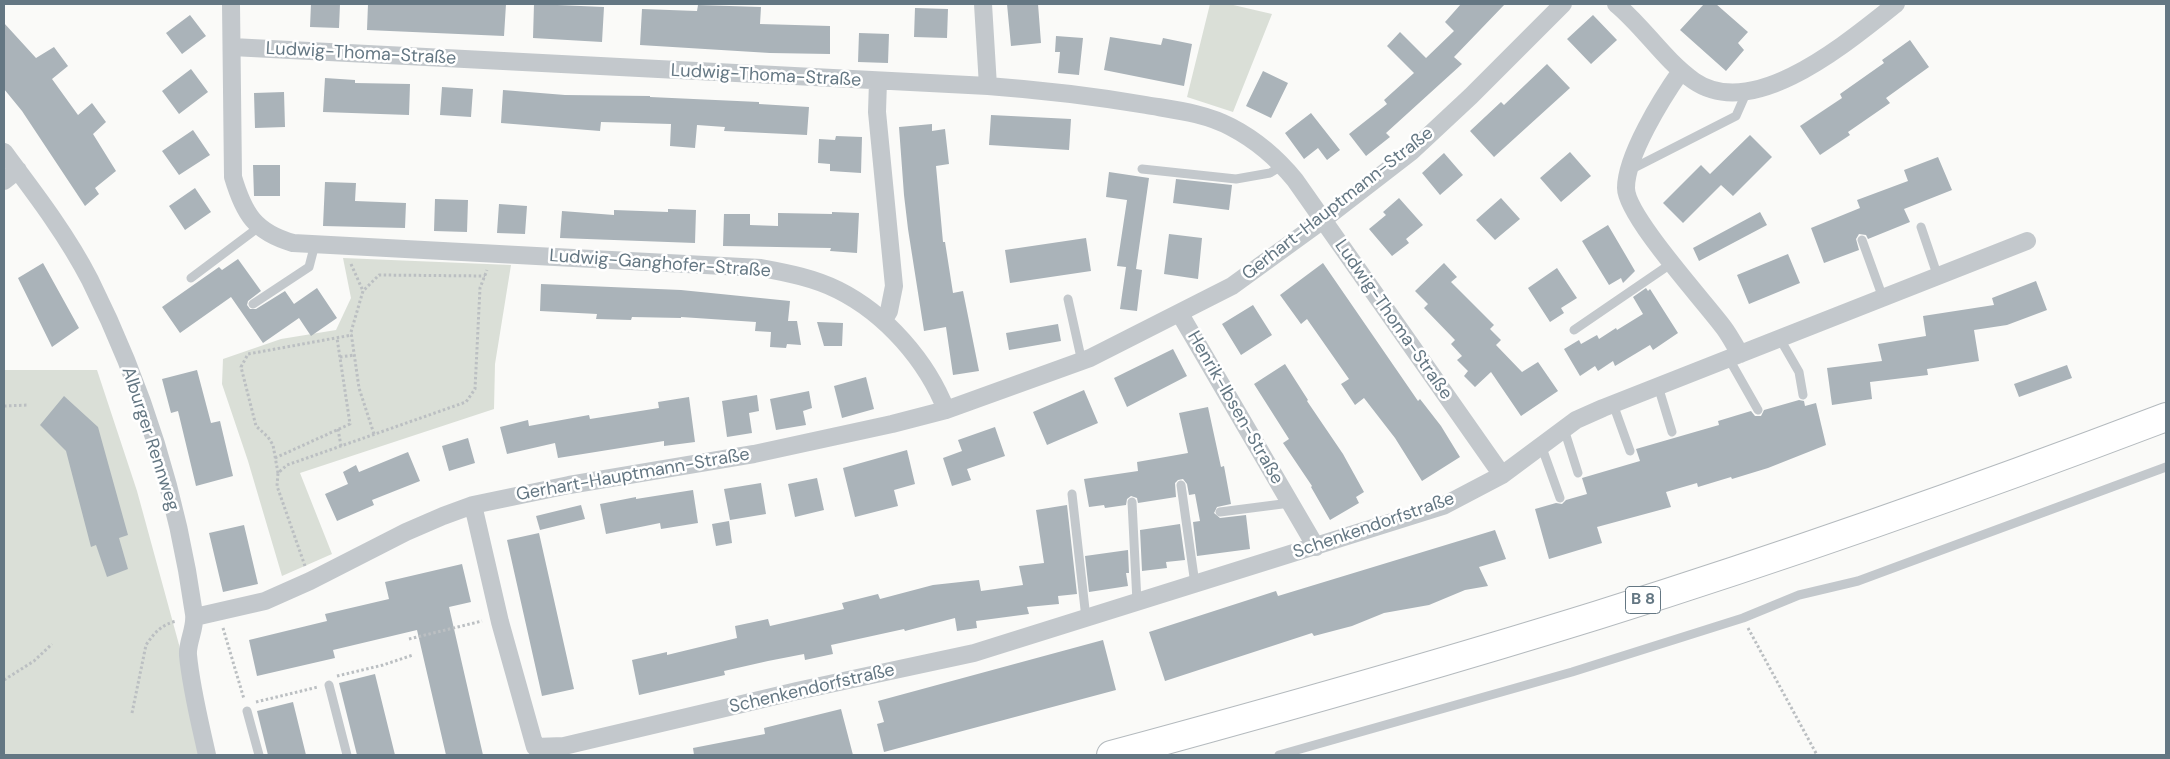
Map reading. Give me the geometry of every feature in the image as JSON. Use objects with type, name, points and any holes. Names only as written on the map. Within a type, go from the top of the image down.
[{"type":"main road","name":"B 8","points":[[1111,755],[1277,709],[1599,614],[1929,503],[2166,417]]},
{"type":"street","name":"Ludwig-Ganghofer-Straße","points":[[231,4],[234,177],[238,195],[248,215],[259,227],[274,238],[293,243],[762,268],[812,280],[839,290],[883,321],[898,337],[938,389],[946,410]]},
{"type":"street","points":[[983,4],[988,86]]},
{"type":"street","name":"Gerhart-Hauptmann-Straße","points":[[194,617],[265,601],[310,581],[406,532],[473,505],[569,485],[764,452],[849,434],[946,410],[1082,362],[1232,286],[1323,220],[1411,152],[1471,96],[1562,4]]},
{"type":"street","points":[[1616,4],[1680,71],[1697,83],[1718,90],[1748,91],[1760,89],[1786,79],[1833,53],[1896,4]]},
{"type":"street","name":"Ludwig-Thoma-Straße","points":[[232,47],[878,82],[988,86],[1074,93],[1197,114],[1229,126],[1247,136],[1282,165],[1295,180],[1502,475]]},
{"type":"street","points":[[1680,71],[1663,96],[1637,150],[1626,189],[1634,213],[1726,330],[1735,357]]},
{"type":"street","points":[[878,82],[877,112],[894,286],[889,311],[883,321]]},
{"type":"street","name":"Alburger Rennweg","points":[[4,152],[61,232],[90,279],[133,377],[160,459],[177,524],[194,617],[188,653],[207,755]]},
{"type":"street","points":[[4,181],[18,170]]},
{"type":"street","name":"Schenkendorfstraße","points":[[473,505],[533,751],[564,746],[797,691],[974,653],[1443,506],[1502,475],[1576,420],[2027,241]]},
{"type":"street","name":"Henrik-Ibsen-Straße","points":[[1180,314],[1316,547]]},
{"type":"lane","points":[[1630,170],[1736,116],[1748,91]]},
{"type":"lane","points":[[1142,169],[1236,179],[1270,173],[1282,165]]},
{"type":"lane","points":[[1922,226],[1938,277]]},
{"type":"lane","points":[[191,278],[259,227]]},
{"type":"lane","points":[[1862,240],[1883,298]]},
{"type":"lane","points":[[253,304],[309,266],[315,244]]},
{"type":"lane","points":[[1574,330],[1672,263]]},
{"type":"lane","points":[[1068,299],[1082,362]]},
{"type":"lane","points":[[1780,339],[1799,372],[1803,394]]},
{"type":"lane","points":[[1735,357],[1758,410]]},
{"type":"lane","points":[[1658,386],[1672,432]]},
{"type":"lane","points":[[1613,404],[1630,451]]},
{"type":"lane","points":[[1564,429],[1578,473]]},
{"type":"lane","points":[[1541,445],[1560,498]]},
{"type":"lane","points":[[1279,755],[1572,672],[1743,618],[1799,595],[1858,580],[2166,468]]},
{"type":"lane","points":[[1181,486],[1195,584]]},
{"type":"lane","points":[[1072,494],[1086,618]]},
{"type":"lane","points":[[1132,502],[1137,602]]},
{"type":"lane","name":"Henrik-Ibsen-Straße","points":[[1220,512],[1290,502]]},
{"type":"lane","points":[[329,685],[347,755]]},
{"type":"lane","points":[[248,711],[259,755]]},
{"type":"path","points":[[344,246],[363,291]]},
{"type":"path","points":[[278,473],[287,466],[466,402],[475,389],[480,288],[489,266],[498,254]]},
{"type":"path","points":[[374,434],[359,388],[352,335],[363,291],[379,275],[484,276]]},
{"type":"path","points":[[310,581],[277,486],[278,473],[274,445],[268,436],[256,426],[241,367],[248,354],[352,335]]},
{"type":"path","points":[[275,458],[350,424],[337,338]]},
{"type":"path","points":[[340,357],[355,355]]},
{"type":"path","points":[[4,406],[29,405]]},
{"type":"path","points":[[338,429],[341,446]]},
{"type":"path","points":[[219,612],[248,711]]},
{"type":"path","points":[[132,713],[143,655],[152,636],[163,626],[194,617]]},
{"type":"path","points":[[409,639],[499,617]]},
{"type":"path","points":[[4,680],[34,661],[52,644]]},
{"type":"path","points":[[1758,645],[1817,755]]},
{"type":"shaded area","points":[[1210,4],[1229,4],[1272,14],[1233,112],[1187,97]]},
{"type":"shaded area","points":[[343,258],[511,265],[495,364],[494,409],[300,473],[332,554],[282,576],[248,461],[222,384],[223,359],[281,339],[336,330],[351,298]]},
{"type":"shaded area","points":[[4,370],[97,370],[137,491],[181,652],[202,755],[4,755]]},
{"type":"building","points":[[311,4],[340,4],[339,28],[310,27]]},
{"type":"building","points":[[368,4],[506,4],[504,36],[367,30]]},
{"type":"building","points":[[534,4],[604,7],[602,42],[533,38]]},
{"type":"building","points":[[1007,4],[1038,4],[1041,43],[1011,46]]},
{"type":"building","points":[[1461,4],[1505,4],[1454,57],[1462,64],[1386,133],[1390,137],[1366,156],[1349,134],[1387,104],[1384,100],[1414,73],[1387,46],[1400,32],[1426,58],[1454,31],[1445,22]]},
{"type":"building","points":[[1704,4],[1716,4],[1748,32],[1738,43],[1744,50],[1726,71],[1680,30]]},
{"type":"building","points":[[698,5],[761,7],[760,24],[830,26],[830,54],[770,53],[640,45],[642,9],[697,11]]},
{"type":"building","points":[[915,8],[948,9],[947,38],[914,37]]},
{"type":"building","points":[[190,15],[206,36],[182,54],[166,33]]},
{"type":"building","points":[[1593,15],[1617,40],[1591,64],[1567,39]]},
{"type":"building","points":[[4,23],[36,58],[54,47],[68,66],[52,79],[78,115],[92,103],[106,122],[93,134],[116,171],[95,188],[99,194],[85,206],[22,111],[4,89]]},
{"type":"building","points":[[859,33],[889,34],[888,63],[858,62]]},
{"type":"building","points":[[1056,36],[1083,38],[1079,75],[1058,73],[1060,52],[1055,52]]},
{"type":"building","points":[[1110,37],[1161,45],[1163,38],[1192,44],[1184,86],[1104,70]]},
{"type":"building","points":[[1910,40],[1929,67],[1886,98],[1890,103],[1848,132],[1850,135],[1820,155],[1800,126],[1842,98],[1840,94],[1884,63],[1882,60]]},
{"type":"building","points":[[1547,64],[1570,88],[1494,157],[1470,131],[1501,102],[1504,105]]},
{"type":"building","points":[[191,69],[208,92],[179,114],[162,91]]},
{"type":"building","points":[[1263,71],[1288,83],[1271,118],[1246,106]]},
{"type":"building","points":[[325,78],[355,80],[355,83],[410,84],[409,115],[323,112]]},
{"type":"building","points":[[442,87],[473,89],[471,117],[440,115]]},
{"type":"building","points":[[503,90],[565,95],[650,96],[759,102],[759,104],[809,107],[807,135],[724,131],[725,127],[697,125],[695,148],[670,146],[671,124],[601,122],[600,131],[501,123]]},
{"type":"building","points":[[284,92],[285,127],[255,128],[254,93]]},
{"type":"building","points":[[1311,113],[1340,150],[1327,160],[1318,148],[1304,159],[1285,133]]},
{"type":"building","points":[[991,115],[1071,119],[1069,150],[989,145]]},
{"type":"building","points":[[932,124],[932,131],[945,129],[949,164],[936,166],[943,242],[945,242],[953,293],[963,291],[979,371],[953,375],[946,327],[924,331],[904,195],[899,127]]},
{"type":"building","points":[[193,130],[210,155],[179,175],[162,151]]},
{"type":"building","points":[[1750,135],[1772,157],[1733,196],[1721,185],[1683,223],[1663,203],[1701,165],[1710,174]]},
{"type":"building","points":[[836,136],[862,137],[861,173],[830,171],[830,164],[818,163],[819,139],[835,140]]},
{"type":"building","points":[[1570,152],[1591,176],[1561,202],[1540,178]]},
{"type":"building","points":[[1444,153],[1463,175],[1440,195],[1422,173]]},
{"type":"building","points":[[1938,157],[1952,190],[1904,209],[1910,222],[1868,239],[1866,235],[1859,234],[1856,239],[1859,250],[1824,263],[1811,228],[1860,208],[1857,200],[1908,181],[1904,170]]},
{"type":"building","points":[[253,165],[280,165],[280,196],[254,196]]},
{"type":"building","points":[[1109,172],[1149,178],[1136,269],[1142,270],[1137,311],[1120,309],[1126,267],[1117,266],[1127,200],[1106,197]]},
{"type":"building","points":[[1176,179],[1232,185],[1229,210],[1173,203]]},
{"type":"building","points":[[325,182],[356,183],[355,201],[406,203],[405,228],[323,226]]},
{"type":"building","points":[[195,188],[211,212],[185,230],[169,206]]},
{"type":"building","points":[[1399,198],[1423,225],[1406,239],[1409,243],[1392,256],[1369,229],[1386,215],[1383,212]]},
{"type":"building","points":[[1501,198],[1520,219],[1495,240],[1476,220]]},
{"type":"building","points":[[435,199],[468,200],[467,232],[434,231]]},
{"type":"building","points":[[499,204],[527,206],[525,234],[497,233]]},
{"type":"building","points":[[668,209],[696,210],[695,243],[560,238],[562,211],[614,215],[614,210],[668,212]]},
{"type":"building","points":[[832,212],[859,213],[857,253],[830,251],[831,248],[723,246],[724,214],[750,214],[750,225],[778,226],[778,213],[832,214]]},
{"type":"building","points":[[1760,212],[1767,225],[1699,261],[1693,248]]},
{"type":"building","points":[[1608,225],[1635,271],[1623,283],[1621,278],[1609,285],[1582,241]]},
{"type":"building","points":[[1169,234],[1202,238],[1198,279],[1164,274]]},
{"type":"building","points":[[1086,238],[1091,271],[1010,283],[1005,250]]},
{"type":"building","points":[[1788,254],[1800,283],[1749,304],[1737,275]]},
{"type":"building","points":[[238,259],[261,291],[248,301],[247,305],[250,309],[256,309],[285,291],[294,304],[317,288],[337,318],[311,336],[299,318],[263,343],[231,297],[180,333],[162,307],[219,267],[222,270]]},
{"type":"building","points":[[43,263],[79,328],[52,347],[18,278]]},
{"type":"building","points":[[1323,263],[1418,401],[1420,399],[1441,426],[1460,457],[1422,481],[1395,438],[1364,398],[1355,405],[1341,384],[1349,379],[1307,319],[1301,324],[1280,295]]},
{"type":"building","points":[[1444,263],[1457,277],[1451,282],[1494,325],[1490,329],[1501,340],[1496,345],[1522,372],[1538,362],[1558,391],[1521,416],[1491,372],[1475,387],[1464,376],[1468,371],[1457,360],[1462,356],[1451,344],[1455,340],[1424,308],[1428,304],[1415,291]]},
{"type":"building","points":[[1557,268],[1577,298],[1561,308],[1564,313],[1550,322],[1528,288]]},
{"type":"building","points":[[2036,281],[2047,310],[2007,325],[1974,330],[1979,361],[1927,369],[1928,375],[1870,382],[1872,399],[1832,405],[1827,368],[1882,361],[1878,344],[1926,336],[1923,316],[1994,305],[1992,298]]},
{"type":"building","points":[[541,284],[681,290],[790,301],[788,321],[797,321],[801,345],[787,344],[786,348],[770,347],[771,332],[755,331],[756,322],[681,317],[632,317],[631,320],[596,319],[597,314],[540,311]]},
{"type":"building","points":[[1646,288],[1648,291],[1650,289],[1678,333],[1653,350],[1650,345],[1615,366],[1613,361],[1598,371],[1595,366],[1580,376],[1564,349],[1579,340],[1581,344],[1597,335],[1599,339],[1643,314],[1633,297]]},
{"type":"building","points":[[1253,305],[1272,335],[1241,355],[1222,324]]},
{"type":"building","points":[[817,322],[843,323],[842,346],[824,346]]},
{"type":"building","points":[[1058,324],[1061,341],[1009,350],[1006,333]]},
{"type":"building","points":[[1173,349],[1187,376],[1127,407],[1114,378]]},
{"type":"building","points":[[1285,364],[1307,401],[1343,454],[1364,492],[1356,497],[1359,503],[1330,520],[1312,486],[1283,443],[1289,439],[1254,384]]},
{"type":"building","points":[[2067,365],[2072,378],[2019,397],[2014,384]]},
{"type":"building","points":[[197,370],[211,423],[220,421],[233,476],[196,486],[178,411],[171,413],[162,379]]},
{"type":"building","points":[[866,377],[874,409],[842,418],[834,386]]},
{"type":"building","points":[[1084,390],[1098,423],[1047,445],[1033,412]]},
{"type":"building","points":[[809,391],[812,408],[803,411],[806,425],[776,430],[770,399]]},
{"type":"building","points":[[757,395],[759,411],[749,413],[752,433],[727,437],[722,401]]},
{"type":"building","points":[[64,396],[98,427],[128,535],[119,538],[128,569],[107,577],[96,545],[91,547],[66,451],[40,425]]},
{"type":"building","points":[[689,397],[695,442],[664,446],[664,441],[558,458],[555,443],[507,454],[500,427],[528,420],[529,426],[589,415],[590,419],[659,408],[658,402]]},
{"type":"building","points":[[1799,400],[1804,401],[1805,406],[1816,403],[1826,445],[1768,468],[1732,479],[1731,477],[1698,487],[1697,483],[1666,492],[1671,507],[1597,527],[1602,543],[1549,559],[1535,509],[1556,503],[1562,504],[1566,500],[1587,494],[1582,478],[1640,461],[1636,449],[1719,425],[1718,421],[1751,411],[1755,416],[1761,416],[1764,410]]},
{"type":"building","points":[[1208,407],[1221,467],[1224,466],[1231,504],[1217,507],[1214,513],[1220,518],[1246,515],[1250,549],[1197,556],[1193,522],[1200,521],[1195,494],[1189,495],[1187,484],[1183,479],[1175,483],[1176,497],[1138,503],[1137,498],[1131,496],[1127,499],[1126,505],[1105,508],[1104,505],[1089,507],[1084,479],[1138,471],[1137,462],[1188,453],[1179,413]]},
{"type":"building","points":[[995,427],[1005,456],[967,469],[971,480],[952,486],[943,458],[962,451],[958,440]]},
{"type":"building","points":[[468,438],[475,463],[449,471],[442,446]]},
{"type":"building","points":[[907,450],[915,484],[894,490],[898,506],[855,517],[843,468]]},
{"type":"building","points":[[408,452],[420,481],[372,500],[374,505],[337,521],[325,494],[348,484],[343,472],[356,465],[359,472]]},
{"type":"building","points":[[817,478],[824,510],[795,517],[788,484]]},
{"type":"building","points":[[761,483],[766,514],[730,520],[724,489]]},
{"type":"building","points":[[693,490],[698,523],[661,529],[660,523],[606,534],[600,504],[636,497],[636,499]]},
{"type":"building","points":[[581,505],[585,519],[540,530],[536,516]]},
{"type":"building","points":[[1067,505],[1077,594],[1058,596],[1059,604],[1027,607],[1029,614],[976,621],[977,628],[957,631],[955,618],[905,631],[904,629],[831,645],[833,654],[805,660],[804,654],[768,661],[724,671],[725,675],[639,695],[632,660],[667,652],[667,655],[737,638],[735,626],[768,619],[770,626],[844,609],[842,603],[878,594],[880,599],[933,585],[979,580],[981,591],[1023,585],[1019,566],[1044,563],[1036,510]]},
{"type":"building","points":[[729,521],[732,543],[716,546],[712,524]]},
{"type":"building","points":[[1180,524],[1185,560],[1166,562],[1167,568],[1142,571],[1140,530]]},
{"type":"building","points":[[244,525],[258,584],[223,592],[209,533]]},
{"type":"building","points":[[1495,530],[1506,559],[1479,567],[1488,586],[1465,590],[1429,605],[1384,613],[1352,626],[1314,636],[1312,633],[1165,681],[1149,632],[1276,591],[1278,596]]},
{"type":"building","points":[[539,533],[574,689],[542,696],[507,540]]},
{"type":"building","points":[[1128,550],[1129,573],[1126,573],[1128,586],[1089,592],[1085,556]]},
{"type":"building","points":[[462,564],[471,602],[449,607],[483,755],[446,755],[417,630],[333,650],[335,658],[257,676],[249,640],[327,621],[325,614],[389,599],[385,582]]},
{"type":"building","points":[[1103,640],[1116,690],[884,752],[877,724],[884,722],[878,701]]},
{"type":"building","points":[[375,674],[395,755],[357,755],[339,683]]},
{"type":"building","points":[[293,702],[306,755],[268,755],[257,711]]},
{"type":"building","points":[[841,709],[853,755],[694,755],[693,748],[765,734],[764,728]]}]
